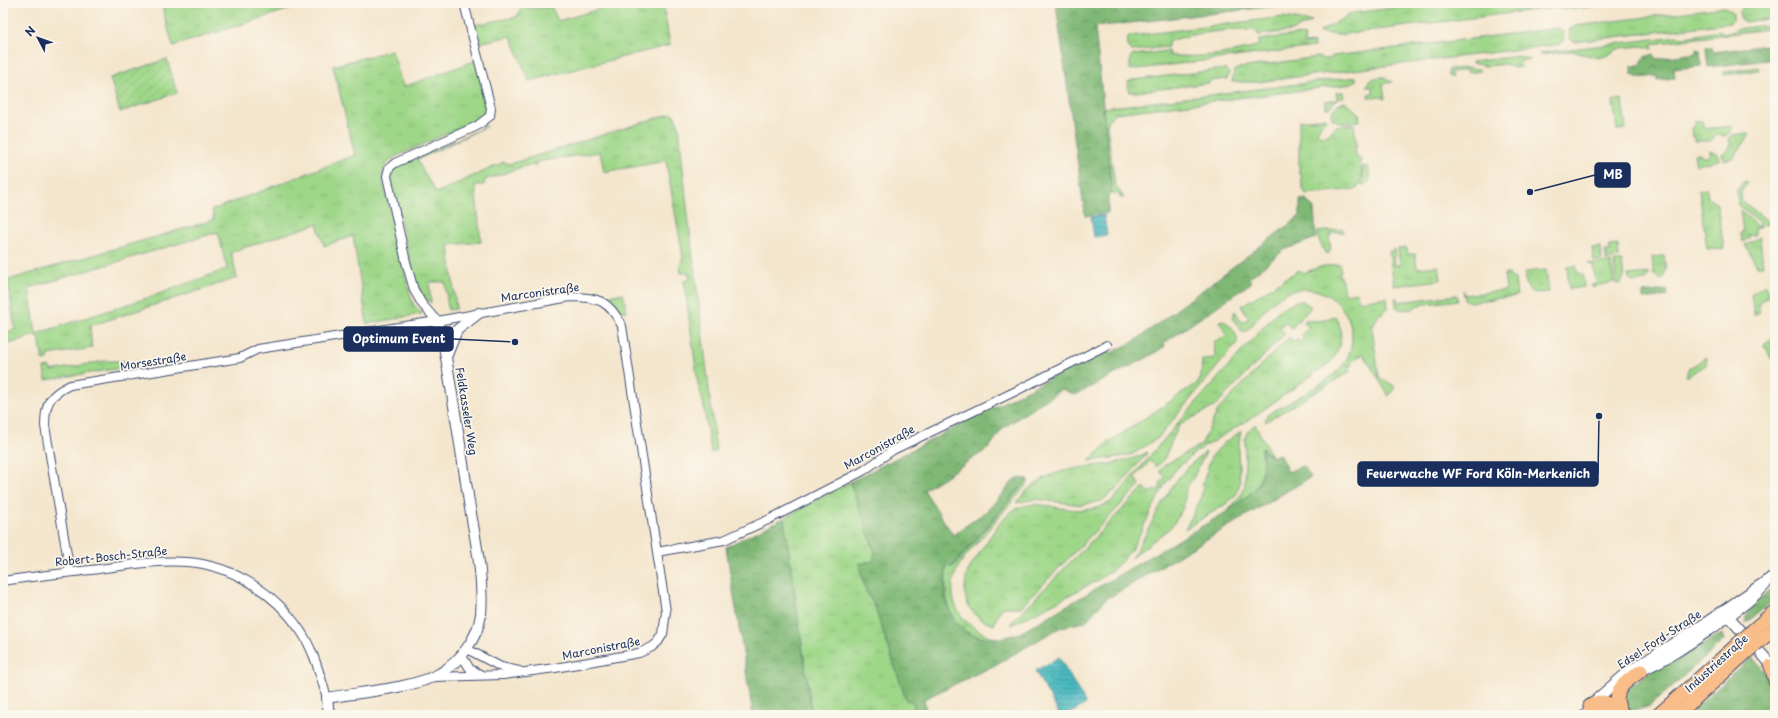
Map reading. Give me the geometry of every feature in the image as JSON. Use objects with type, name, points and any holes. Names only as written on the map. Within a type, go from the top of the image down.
[{"type":"highway","name":"Industriestraße","points":[[1658,715],[1775,612]]},
{"type":"highway","name":"Industriestraße","points":[[1677,715],[1712,684],[1746,637],[1775,628]]},
{"type":"highway","points":[[1773,667],[1775,680]]},
{"type":"highway","points":[[1619,714],[1617,702],[1618,694],[1623,685],[1640,671]]},
{"type":"highway","points":[[1683,715],[1712,684]]},
{"type":"highway","points":[[1647,715],[1684,691]]},
{"type":"highway","points":[[1590,712],[1595,702],[1603,701],[1611,704],[1619,714]]},
{"type":"street","name":"Feldkasseler Weg","points":[[327,698],[406,685],[433,677],[454,663],[464,652],[478,626],[481,614],[480,580],[475,537],[446,356],[437,321],[422,304],[414,290],[406,262],[387,176],[389,168],[395,162],[478,126],[490,116],[491,108],[464,3]]},
{"type":"street","name":"Marconistraße","points":[[433,677],[504,675],[639,653],[652,647],[658,642],[663,634],[666,611],[622,326],[615,312],[604,303],[589,297],[570,297],[437,321]]},
{"type":"street","points":[[446,356],[457,330],[479,313]]},
{"type":"street","name":"Morsestraße","points":[[70,572],[45,426],[46,410],[51,397],[58,390],[70,385],[240,358],[258,349],[437,321]]},
{"type":"street","name":"Marconistraße","points":[[657,552],[724,540],[738,534],[863,471],[893,450],[1016,391],[1107,345]]},
{"type":"street","name":"Robert-Bosch-Straße","points":[[3,581],[159,562],[188,562],[213,567],[236,575],[267,594],[286,612],[301,630],[308,643],[327,698],[329,715]]},
{"type":"street","name":"Edsel-Ford-Straße","points":[[1590,712],[1618,680],[1712,618],[1758,594],[1774,576]]},
{"type":"street","points":[[1742,602],[1739,616],[1746,637]]},
{"type":"street","name":"Edsel-Ford-Straße","points":[[1618,680],[1666,658],[1706,633],[1729,617],[1742,602]]},
{"type":"street","name":"Edsel-Ford-Straße","points":[[1712,618],[1718,616],[1729,617]]},
{"type":"street","points":[[1729,617],[1773,667]]},
{"type":"street","name":"Edsel-Ford-Straße","points":[[1706,633],[1724,626],[1746,637]]},
{"type":"street","name":"Marconistraße","points":[[464,652],[501,667],[525,672]]},
{"type":"street","points":[[464,652],[470,669],[482,675]]},
{"type":"green space","points":[[161,3],[309,3],[173,46]]},
{"type":"green space","points":[[620,3],[663,3],[670,45],[529,81],[511,36],[479,43],[473,25],[517,17],[521,8],[552,8],[558,21]]},
{"type":"green space","points":[[1303,3],[1095,27],[1112,194],[1108,195],[1108,213],[1085,216],[1056,4]]},
{"type":"green space","points":[[1431,3],[1622,3],[1574,9],[1551,8],[1337,35],[1319,32],[1353,13]]},
{"type":"green space","points":[[1745,3],[1775,3],[1775,18],[1744,22],[1739,14]]},
{"type":"green space","points":[[1725,7],[1733,12],[1733,19],[1730,23],[1573,42],[1570,37],[1569,30],[1575,26]]},
{"type":"green space","points":[[1283,17],[1312,22],[1291,31],[1258,35],[1257,31],[1247,30],[1211,32],[1187,36],[1168,42],[1168,47],[1132,51],[1128,47],[1127,39],[1130,36]]},
{"type":"green space","points":[[1775,24],[1775,28],[1652,44],[1653,49],[1642,46],[1620,48],[1606,56],[1594,57],[1571,51],[1540,55],[1539,53],[1678,36],[1685,37],[1720,31],[1722,33],[1734,31],[1736,29]]},
{"type":"green space","points":[[1558,28],[1563,32],[1564,38],[1561,44],[1257,82],[1232,82],[1234,71],[1239,68],[1318,57],[1326,59],[1333,56]]},
{"type":"green space","points":[[1294,35],[1305,36],[1304,44],[1314,43],[1314,47],[1130,70],[1130,58],[1133,55],[1168,51],[1169,55],[1179,56],[1214,55],[1238,51],[1259,45],[1259,40]]},
{"type":"green space","points":[[1775,44],[1775,59],[1708,67],[1706,47],[1712,47],[1713,52]]},
{"type":"green space","points":[[1696,49],[1700,50],[1701,66],[1674,69],[1675,78],[1657,80],[1657,76],[1639,78],[1632,75],[1631,67],[1641,64],[1644,57],[1654,54],[1655,59],[1696,53]]},
{"type":"green space","points":[[392,50],[403,87],[475,61],[486,98],[486,106],[481,118],[393,158],[383,171],[383,182],[411,298],[414,305],[422,313],[421,314],[367,324],[353,236],[324,246],[317,224],[231,252],[237,278],[90,326],[92,348],[48,355],[48,360],[43,361],[39,337],[32,336],[3,346],[3,334],[15,329],[8,280],[210,221],[214,219],[212,210],[355,155],[333,66]],"holes":[[[218,232],[227,269],[153,296],[36,334],[29,288]]]},
{"type":"green space","points":[[1518,56],[1531,60],[1520,61],[1521,67],[1514,68],[1505,64],[1485,66],[1472,63],[1472,62]]},
{"type":"green space","points":[[167,59],[177,93],[120,112],[110,78]]},
{"type":"green space","points":[[1759,67],[1759,70],[1724,75],[1724,72]]},
{"type":"green space","points":[[1225,69],[1229,73],[1227,79],[1210,81],[1209,83],[1136,92],[1129,92],[1127,86],[1128,82],[1133,80]]},
{"type":"green space","points":[[1449,69],[1479,69],[1480,71],[1468,73],[1467,70],[1451,72],[1452,78],[1448,76]]},
{"type":"green space","points":[[1356,77],[1356,81],[1346,85],[1115,113],[1109,119],[1107,126],[1115,185],[1124,198],[1120,198],[1119,194],[1112,194],[1103,108]]},
{"type":"green space","points":[[1384,77],[1392,82],[1383,84],[1385,99],[1381,97],[1369,97],[1368,94],[1373,93],[1372,87],[1367,87],[1369,81]]},
{"type":"green space","points":[[1336,92],[1343,92],[1344,97],[1337,100]]},
{"type":"green space","points":[[1622,99],[1626,129],[1617,130],[1613,101]]},
{"type":"green space","points":[[1336,100],[1329,108],[1326,108],[1325,101]]},
{"type":"green space","points":[[1346,102],[1359,114],[1360,121],[1342,123],[1332,119],[1333,109],[1337,105]]},
{"type":"green space","points":[[673,113],[679,125],[687,207],[712,410],[716,451],[711,453],[703,402],[698,384],[684,281],[690,279],[689,273],[681,273],[680,266],[683,257],[666,161],[604,172],[600,152],[536,162],[536,165],[525,166],[485,180],[484,185],[475,185],[481,242],[449,245],[456,309],[448,310],[445,282],[429,282],[431,303],[423,296],[415,281],[391,182],[392,174],[396,167],[487,126],[417,160],[436,193],[504,162],[510,164]]},
{"type":"green space","points":[[1327,118],[1317,131],[1321,136],[1328,135],[1336,126],[1354,124],[1357,147],[1355,148],[1356,156],[1360,158],[1362,176],[1357,189],[1306,194],[1302,188],[1301,173],[1299,172],[1299,121]]},
{"type":"green space","points":[[1695,121],[1702,121],[1704,129],[1732,126],[1732,129],[1726,136],[1717,135],[1711,141],[1695,141],[1695,137],[1692,137],[1691,128]]},
{"type":"green space","points":[[1749,133],[1750,135],[1733,158],[1723,160],[1722,154],[1728,150],[1730,146],[1729,138],[1732,135]]},
{"type":"green space","points":[[1710,150],[1718,154],[1719,160],[1696,165],[1694,154],[1700,154],[1702,157],[1707,157],[1710,154]]},
{"type":"green space","points":[[1368,166],[1370,180],[1361,185],[1363,177],[1362,167]]},
{"type":"green space","points":[[1743,182],[1748,182],[1741,192],[1742,201],[1769,222],[1775,221],[1775,223],[1762,225],[1738,205],[1737,190]]},
{"type":"green space","points":[[1707,189],[1708,198],[1717,204],[1724,249],[1707,249],[1699,190]]},
{"type":"green space","points":[[1306,199],[1314,209],[1316,238],[1284,250],[1249,278],[1251,283],[1164,343],[1165,346],[1150,356],[1075,395],[1062,389],[1003,428],[989,448],[924,490],[953,535],[988,510],[1016,478],[1028,479],[952,567],[946,566],[945,594],[948,608],[954,620],[961,628],[971,634],[994,638],[1007,637],[1020,633],[1228,511],[1252,492],[1257,486],[1262,471],[1262,448],[1272,457],[1279,454],[1288,472],[1303,466],[1311,477],[1105,600],[1085,622],[1061,627],[995,665],[924,699],[927,715],[915,715],[913,702],[906,700],[874,605],[866,591],[859,564],[873,561],[875,553],[850,482],[1108,348],[1111,353],[1135,341],[1300,216],[1300,200]]},
{"type":"green space","points":[[1740,210],[1757,226],[1760,225],[1760,228],[1755,228],[1755,235],[1749,235],[1749,238],[1743,242],[1740,233],[1743,232]]},
{"type":"green space","points":[[1343,229],[1344,232],[1332,233],[1329,238],[1331,249],[1328,254],[1325,253],[1318,238],[1318,232]]},
{"type":"green space","points":[[1760,237],[1763,266],[1757,266],[1745,245]]},
{"type":"green space","points":[[1618,245],[1619,258],[1606,260],[1605,251],[1610,251],[1609,246]]},
{"type":"green space","points":[[1601,247],[1602,260],[1594,261],[1592,248]]},
{"type":"green space","points":[[1407,248],[1408,254],[1415,254],[1417,268],[1439,266],[1441,280],[1394,286],[1389,252],[1394,249],[1394,265],[1400,265],[1398,249]]},
{"type":"green space","points":[[1664,256],[1666,269],[1663,278],[1660,279],[1654,275],[1652,257]]},
{"type":"green space","points":[[1622,261],[1624,278],[1621,283],[1616,284],[1614,262]]},
{"type":"green space","points":[[1611,262],[1614,282],[1592,287],[1591,285],[1596,284],[1593,265],[1588,264]]},
{"type":"green space","points":[[1340,264],[1341,273],[1339,273],[1339,276],[1341,276],[1344,294],[1357,292],[1358,301],[1387,297],[1388,308],[1378,316],[1372,328],[1379,376],[1382,380],[1395,387],[1389,396],[1363,354],[1351,362],[1352,365],[1348,367],[1351,371],[1265,422],[1267,415],[1319,385],[1343,365],[1351,349],[1352,333],[1348,319],[1340,306],[1328,296],[1314,290],[1298,289],[1277,298],[1268,306],[1248,330],[1244,332],[1232,318],[1235,311],[1242,322],[1249,318],[1241,306],[1299,270],[1303,273],[1320,267]]},
{"type":"green space","points":[[1576,266],[1577,272],[1583,275],[1584,287],[1569,289],[1567,267]]},
{"type":"green space","points":[[1546,270],[1549,292],[1537,293],[1530,291],[1526,284],[1524,272]]},
{"type":"green space","points":[[1650,273],[1646,280],[1634,282],[1628,275]]},
{"type":"green space","points":[[1504,274],[1509,274],[1510,277],[1515,279],[1517,296],[1470,302],[1465,300],[1463,290],[1465,295],[1506,290]]},
{"type":"green space","points":[[1765,285],[1771,295],[1759,302],[1760,304],[1757,306],[1760,312],[1754,315],[1751,294]]},
{"type":"green space","points":[[1667,290],[1668,296],[1643,299],[1643,293]]},
{"type":"green space","points":[[623,293],[627,311],[619,312],[605,298],[607,296]]},
{"type":"green space","points":[[1457,295],[1458,300],[1418,305],[1413,309],[1401,310],[1396,307],[1395,298],[1397,298],[1398,302]]},
{"type":"green space","points":[[1297,301],[1303,301],[1311,307],[1292,328],[1285,322],[1280,328],[1285,334],[1214,407],[1179,425],[1163,461],[1156,467],[1150,461],[1134,478],[1140,485],[1021,607],[1004,607],[999,612],[994,625],[977,617],[968,604],[966,597],[965,589],[968,571],[989,538],[1008,515],[1014,510],[1027,505],[1035,504],[1065,509],[1084,510],[1093,509],[1112,501],[1177,424],[1277,312],[1283,307]]},
{"type":"green space","points":[[1335,316],[1341,334],[1339,346],[1331,362],[1250,419],[1197,451],[1177,468],[1164,486],[1133,547],[1123,560],[1111,571],[1098,580],[1012,625],[1011,623],[1144,487],[1150,493],[1154,489],[1157,491],[1161,485],[1160,483],[1165,477],[1159,471],[1166,464],[1201,445],[1218,410],[1288,338],[1295,342],[1297,339],[1300,342],[1304,338],[1301,335],[1309,327],[1304,323],[1305,320],[1320,321]]},
{"type":"green space","points":[[1223,320],[1237,336],[1237,343],[1158,438],[1133,454],[1089,461],[1109,442],[1198,383],[1201,377],[1202,359],[1215,358],[1214,342],[1227,335],[1219,321]]},
{"type":"green space","points":[[1773,338],[1775,342],[1775,359],[1772,360],[1763,344]]},
{"type":"green space","points":[[1707,357],[1706,365],[1686,377],[1688,369]]},
{"type":"green space","points":[[104,361],[126,361],[127,367],[46,380],[44,368],[50,367],[51,371]]},
{"type":"green space","points":[[1255,424],[1272,457],[1262,448],[1263,470],[1256,489],[1228,511],[1243,492],[1245,484],[1245,438],[1247,432]]},
{"type":"green space","points":[[1241,431],[1238,449],[1240,483],[1236,495],[1226,504],[1185,529],[1201,499],[1203,483],[1211,457],[1224,443]]},
{"type":"green space","points":[[1148,452],[1117,489],[1101,501],[1081,505],[1035,499],[1016,503],[1030,488],[1046,478],[1078,468],[1130,459]]},
{"type":"green space","points":[[1206,452],[1192,480],[1186,488],[1184,505],[1171,527],[1131,558],[1163,502],[1180,476]]},
{"type":"green space","points":[[1028,479],[1028,483],[964,558],[957,571],[953,584],[953,596],[956,607],[971,626],[996,638],[982,638],[973,636],[963,630],[952,616],[946,592],[946,566],[953,567]]},
{"type":"green space","points":[[850,482],[876,553],[873,561],[859,564],[866,591],[874,605],[913,701],[915,715],[812,715],[784,518]]},
{"type":"green space","points":[[784,518],[812,715],[753,715],[726,547]]},
{"type":"green space","points":[[1775,587],[1775,599],[1746,623],[1746,618],[1751,608]]},
{"type":"green space","points":[[1722,634],[1724,640],[1650,706],[1634,711],[1626,706],[1626,689],[1654,669]]},
{"type":"green space","points":[[1752,657],[1767,677],[1772,690],[1772,697],[1767,715],[1688,715]]},
{"type":"water","points":[[1104,215],[1107,235],[1094,237],[1091,217]]},
{"type":"water","points":[[1059,657],[1086,704],[1068,715],[1060,715],[1035,671]]},
{"type":"place","name":"MB","points":[[1530,192]]},
{"type":"place","name":"Optimum Event","points":[[515,342]]},
{"type":"place","name":"Feuerwache WF Ford Köln-Merkenich","points":[[1599,416]]}]
